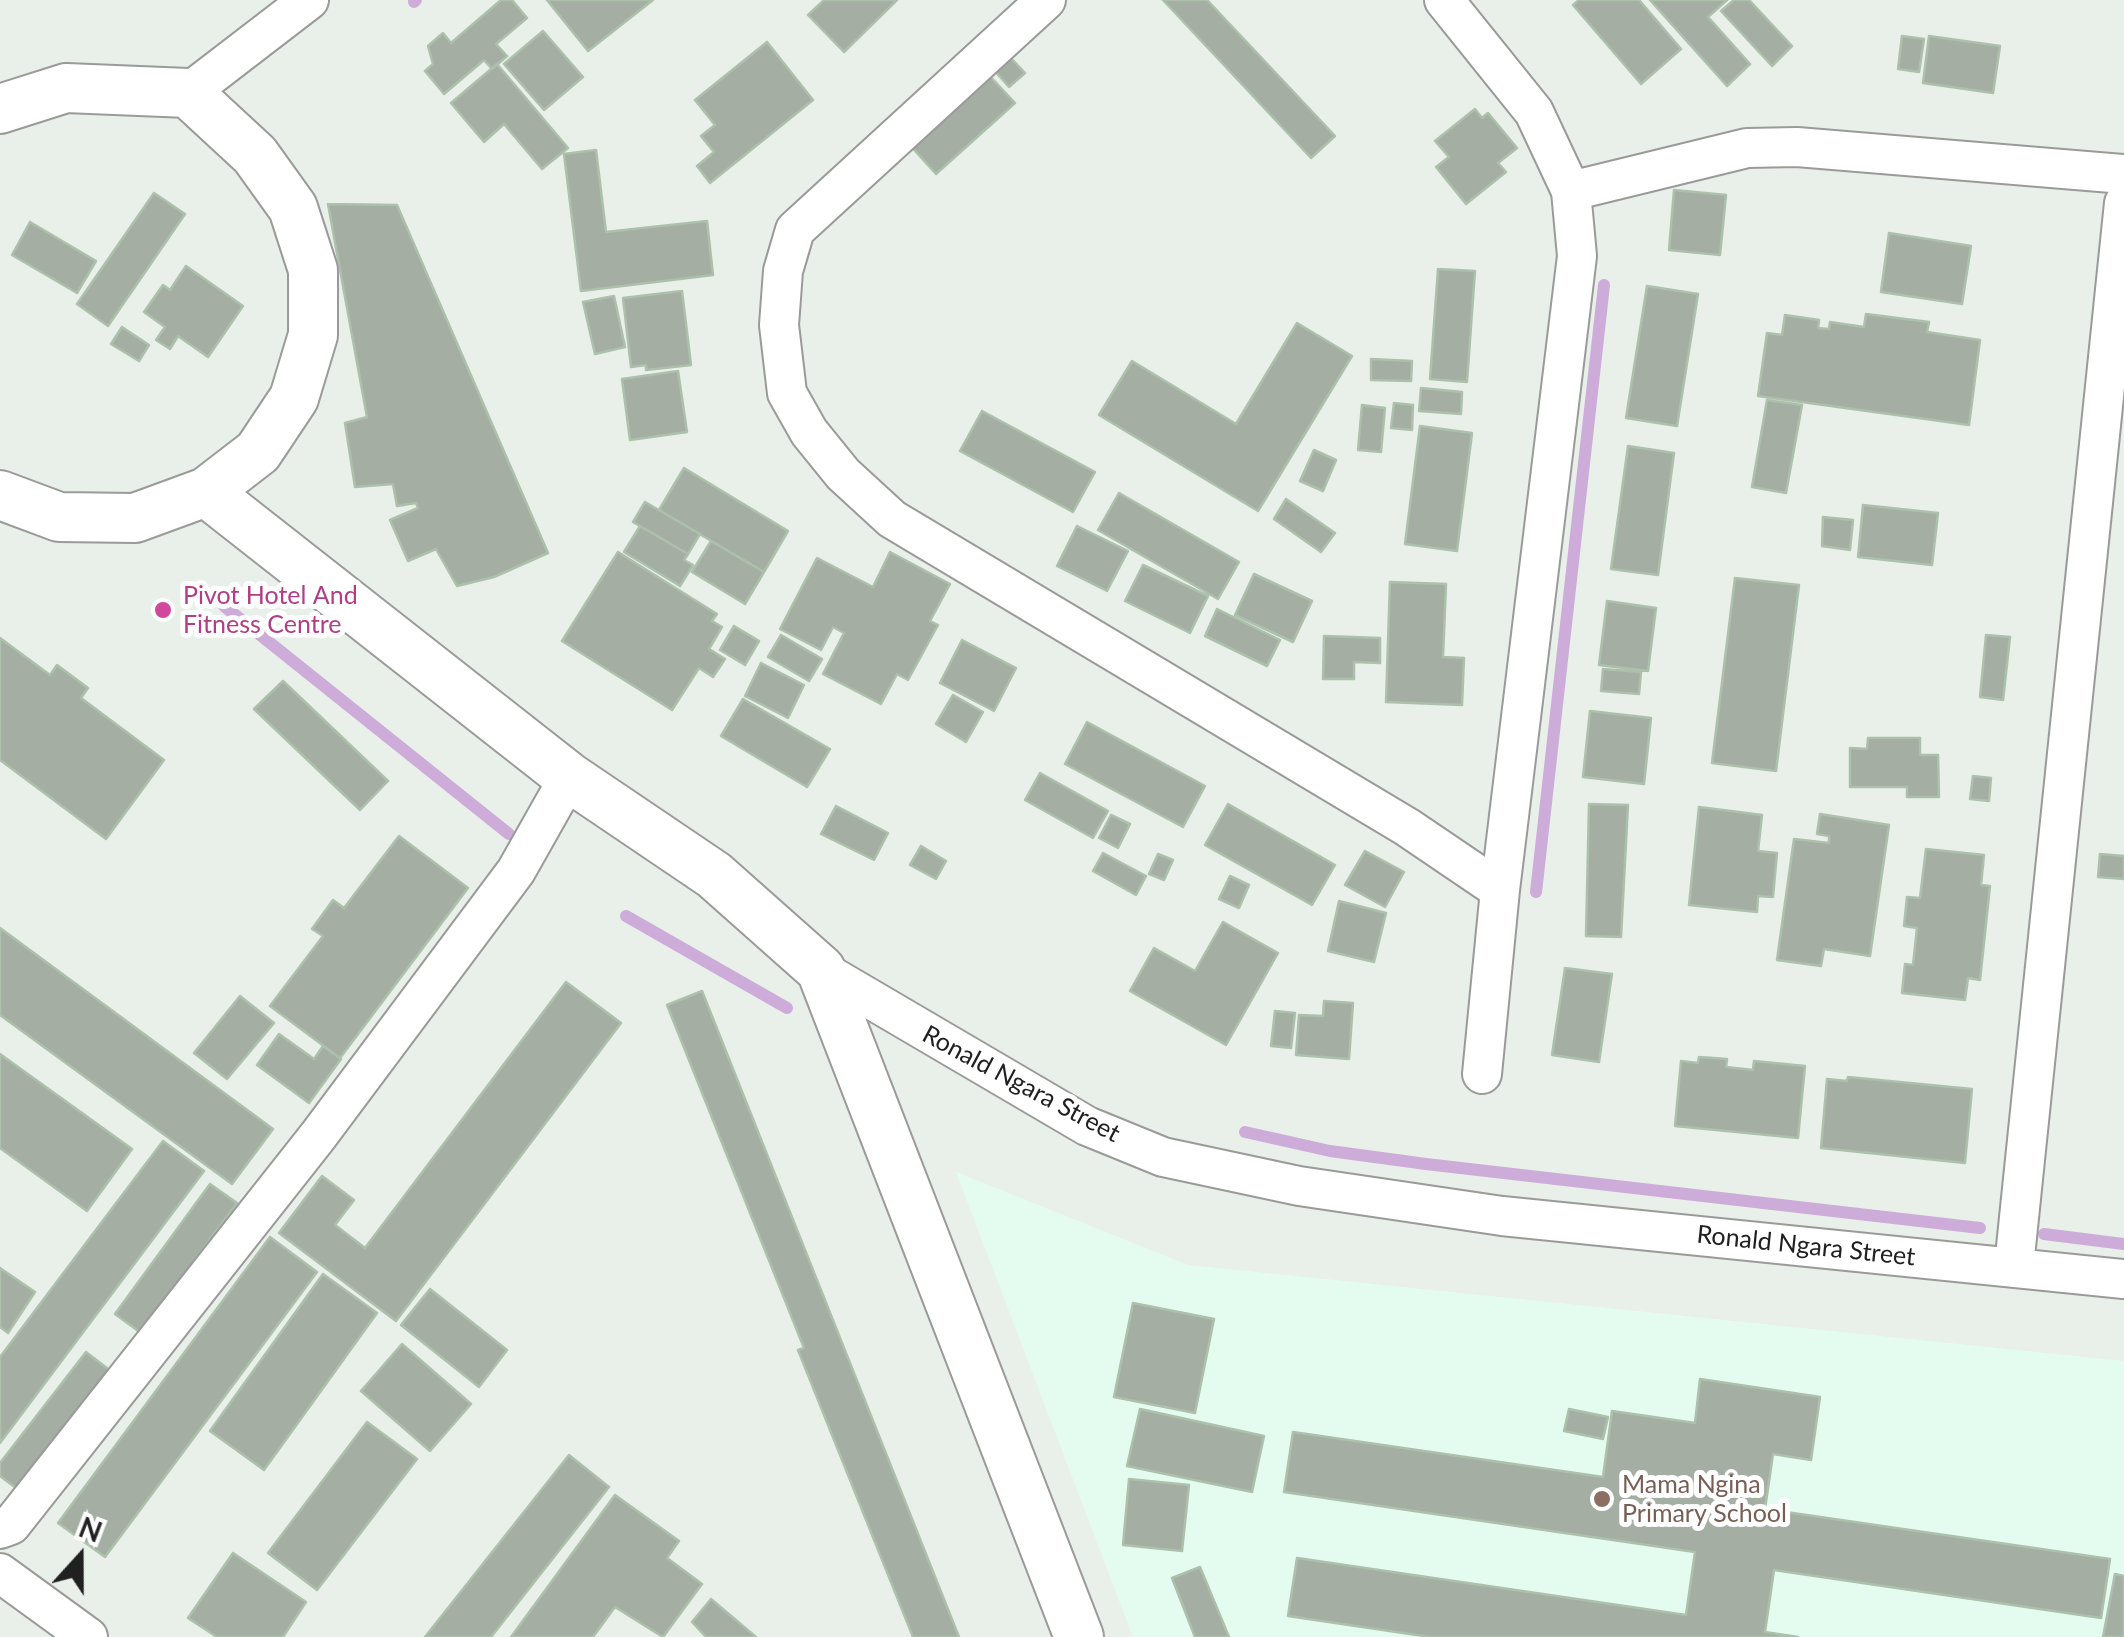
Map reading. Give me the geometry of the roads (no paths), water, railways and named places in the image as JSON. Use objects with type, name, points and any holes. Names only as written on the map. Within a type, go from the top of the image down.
[{"type":"street","points":[[188,93],[308,0]]},
{"type":"street","points":[[1046,0],[795,230],[783,271],[778,324],[787,393],[808,432],[843,474],[892,519],[1407,826],[1500,890]]},
{"type":"street","points":[[1444,0],[1534,112],[1572,190],[1577,256],[1500,890],[1482,1074]]},
{"type":"street","points":[[0,109],[66,88],[188,93],[256,155],[293,208],[313,270],[314,336],[294,398],[258,452],[206,492],[135,518],[59,517],[0,495]]},
{"type":"street","points":[[1572,190],[1680,162],[1764,148],[1846,149],[2124,174]]},
{"type":"street","points":[[2014,1266],[2124,203]]},
{"type":"street","name":"Ronald Ngara Street","points":[[206,492],[569,776],[714,875],[821,970],[1087,1126],[1163,1157],[1299,1186],[1502,1216],[2124,1279]]},
{"type":"street","points":[[0,1530],[11,1525],[318,1136],[516,871],[569,776]]},
{"type":"street","points":[[821,970],[1079,1637]]},
{"type":"street","points":[[0,1574],[88,1637]]},
{"type":"waterway","points":[[1536,892],[1604,285]]},
{"type":"waterway","points":[[224,606],[509,834]]},
{"type":"waterway","points":[[626,916],[787,1008]]},
{"type":"waterway","points":[[1245,1132],[1330,1151],[1426,1164],[1980,1228]]},
{"type":"waterway","points":[[2044,1234],[2124,1244]]},
{"type":"place","name":"Pivot Hotel And Fitness Centre","points":[[163,610]]},
{"type":"place","name":"Mama Ngina Primary School","points":[[1602,1499]]}]
